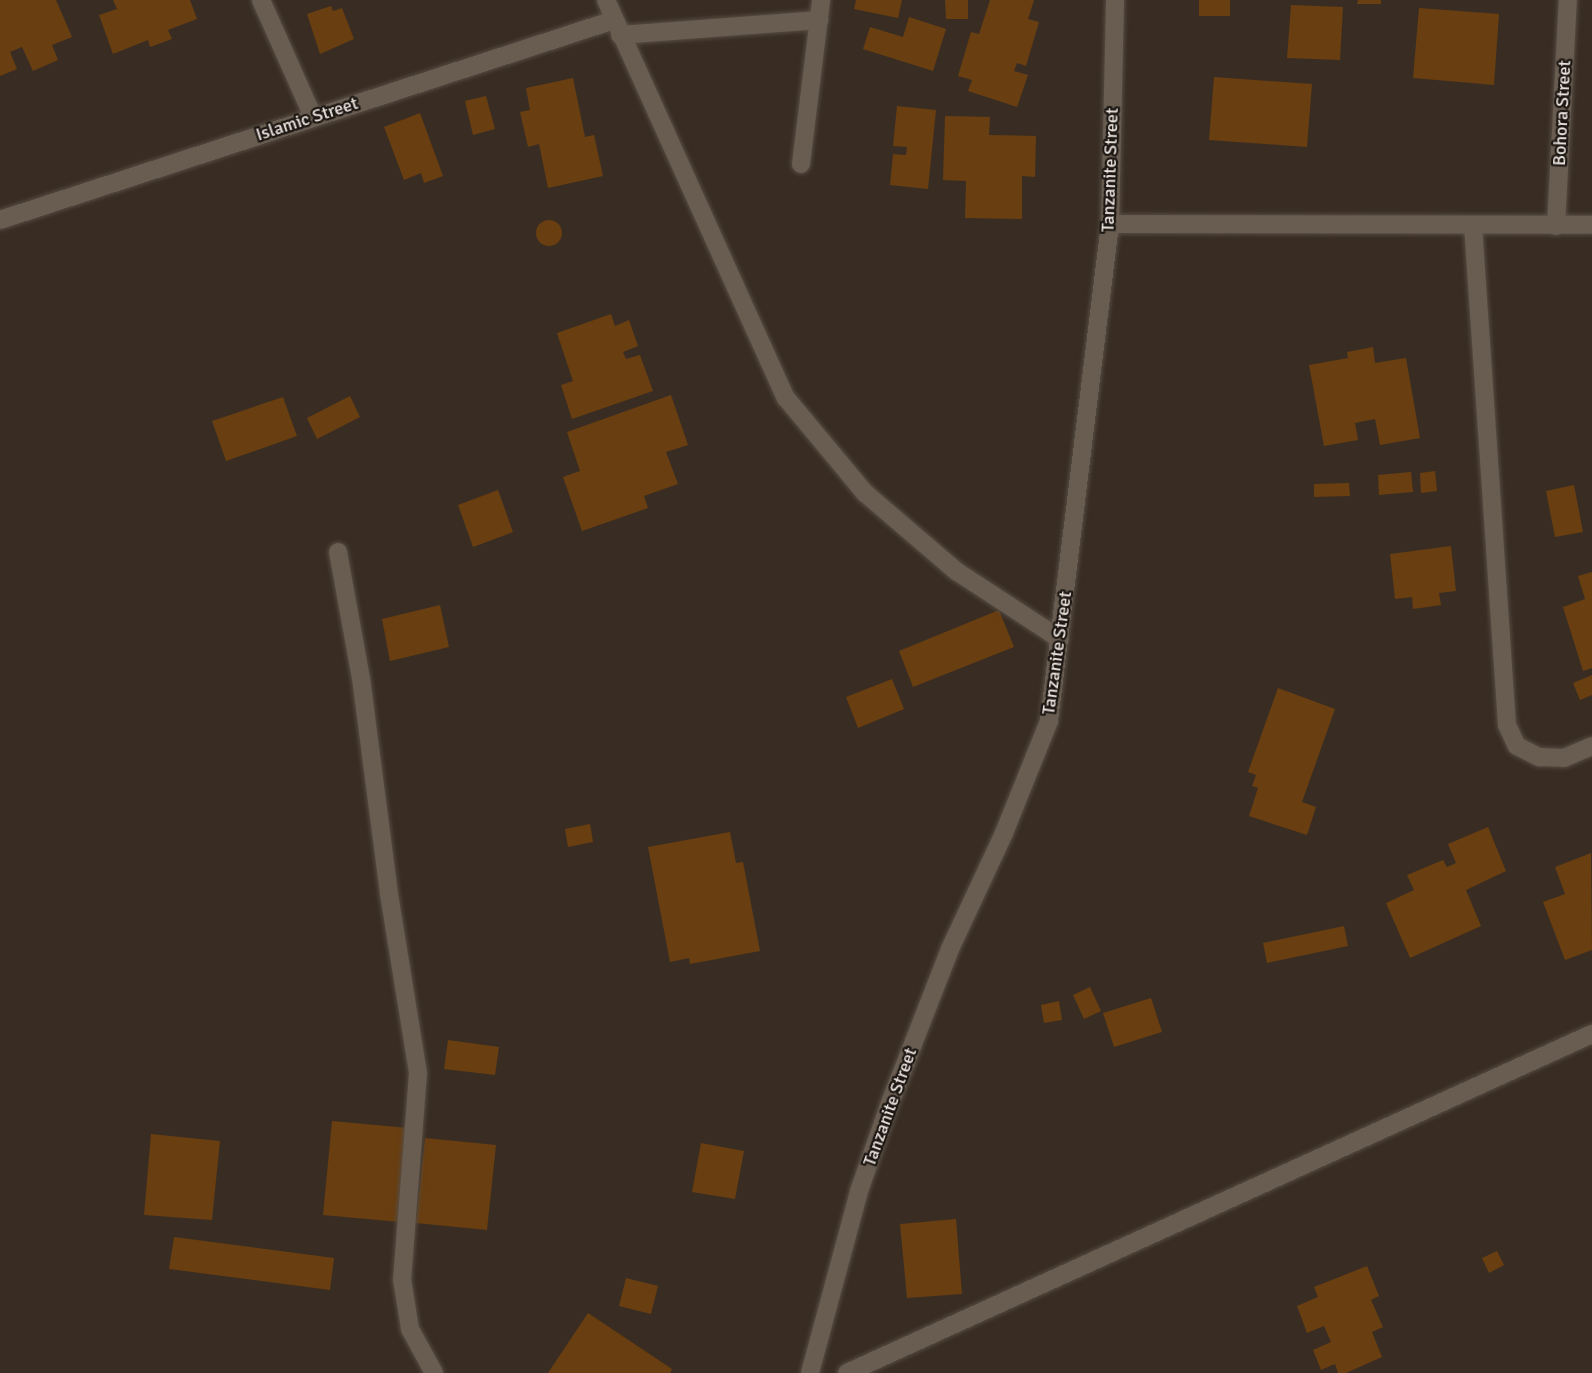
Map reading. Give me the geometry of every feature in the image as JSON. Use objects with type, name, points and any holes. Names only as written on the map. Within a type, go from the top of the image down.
[{"type":"street","points":[[261,0],[313,117]]},
{"type":"street","points":[[606,0],[786,398],[865,493],[956,571],[1060,639]]},
{"type":"street","points":[[801,164],[821,0]]},
{"type":"street","name":"Tanzanite Street","points":[[810,1373],[859,1191],[890,1102],[950,949],[1004,832],[1049,721],[1110,224],[1115,0]]},
{"type":"street","name":"Bohora Street","points":[[1556,225],[1568,0]]},
{"type":"street","name":"Islamic Street","points":[[0,220],[313,117],[617,28],[819,20]]},
{"type":"street","points":[[1110,224],[1592,225]]},
{"type":"street","points":[[1473,225],[1507,725],[1517,746],[1539,757],[1564,758],[1592,746]]},
{"type":"street","points":[[338,552],[361,678],[389,894],[418,1073],[402,1279],[410,1329],[434,1373]]},
{"type":"street","points":[[847,1373],[1592,1034]]},
{"type":"building","points":[[0,0],[56,0],[72,37],[52,45],[58,60],[33,71],[22,47],[10,52],[17,69],[0,76]]},
{"type":"building","points":[[113,0],[190,0],[197,19],[168,30],[172,39],[150,47],[148,40],[113,54],[99,15],[117,9]]},
{"type":"building","points":[[856,0],[902,0],[898,18],[854,9]]},
{"type":"building","points":[[945,0],[968,0],[968,19],[946,19]]},
{"type":"building","points":[[990,0],[1034,0],[1028,19],[1039,22],[1026,66],[1017,63],[1014,71],[1028,75],[1017,107],[968,91],[972,80],[958,76],[971,32],[979,34]]},
{"type":"building","points":[[1199,0],[1230,0],[1230,16],[1199,16]]},
{"type":"building","points":[[1358,0],[1381,0],[1381,4],[1357,4]]},
{"type":"building","points":[[1291,5],[1343,7],[1340,60],[1287,58]]},
{"type":"building","points":[[331,6],[333,11],[342,8],[354,39],[320,54],[307,14]]},
{"type":"building","points":[[1419,8],[1499,14],[1494,85],[1413,78]]},
{"type":"building","points":[[909,17],[946,29],[933,71],[863,49],[870,27],[903,37]]},
{"type":"building","points":[[1214,77],[1312,84],[1307,147],[1209,140]]},
{"type":"building","points":[[573,78],[585,137],[594,135],[603,176],[548,188],[539,144],[528,147],[520,112],[530,110],[526,88]]},
{"type":"building","points":[[486,96],[495,129],[473,135],[465,101]]},
{"type":"building","points":[[897,106],[936,110],[928,189],[890,185],[893,154],[906,155],[907,147],[893,146]]},
{"type":"building","points":[[420,113],[443,176],[424,183],[421,173],[404,180],[384,127]]},
{"type":"building","points":[[945,116],[990,117],[989,135],[1036,136],[1035,177],[1022,176],[1022,219],[965,218],[966,181],[943,180]]},
{"type":"building","points":[[549,220],[558,224],[562,233],[558,242],[549,246],[540,242],[536,233],[540,224]]},
{"type":"building","points":[[611,314],[615,326],[629,320],[638,346],[623,352],[626,359],[640,355],[653,391],[572,419],[561,385],[573,381],[557,333]]},
{"type":"building","points":[[1373,347],[1375,363],[1406,358],[1420,438],[1380,445],[1375,419],[1355,423],[1358,440],[1324,446],[1309,365],[1348,358],[1347,352]]},
{"type":"building","points":[[671,395],[688,445],[666,452],[678,484],[644,496],[648,508],[582,531],[563,477],[580,471],[567,432]]},
{"type":"building","points":[[350,396],[360,417],[317,439],[307,418]]},
{"type":"building","points":[[283,397],[297,436],[226,461],[212,421]]},
{"type":"building","points":[[1435,471],[1437,491],[1421,493],[1420,473]]},
{"type":"building","points":[[1411,472],[1413,492],[1379,495],[1378,475]]},
{"type":"building","points":[[1349,483],[1350,496],[1314,497],[1314,484]]},
{"type":"building","points":[[1574,485],[1583,532],[1555,537],[1546,491]]},
{"type":"building","points":[[498,490],[513,532],[473,547],[458,505]]},
{"type":"building","points":[[1451,546],[1456,591],[1439,593],[1441,605],[1413,609],[1412,597],[1395,599],[1390,554]]},
{"type":"building","points":[[1592,572],[1592,668],[1583,671],[1563,607],[1585,599],[1578,576]]},
{"type":"building","points":[[440,605],[449,647],[390,661],[382,619]]},
{"type":"building","points":[[999,610],[1014,647],[913,687],[899,651]]},
{"type":"building","points":[[1592,675],[1592,695],[1580,700],[1573,683]]},
{"type":"building","points":[[892,679],[904,709],[858,728],[846,697]]},
{"type":"building","points":[[1278,688],[1335,709],[1302,802],[1316,807],[1307,835],[1249,816],[1258,788],[1252,786],[1256,775],[1248,772]]},
{"type":"building","points":[[590,824],[593,842],[568,847],[565,829]]},
{"type":"building","points":[[1488,827],[1506,871],[1466,890],[1481,926],[1410,958],[1386,903],[1414,890],[1407,875],[1443,860],[1447,867],[1456,863],[1448,844]]},
{"type":"building","points":[[730,832],[736,863],[743,862],[760,951],[690,964],[689,958],[670,962],[648,847]]},
{"type":"building","points":[[1591,853],[1592,950],[1565,960],[1543,902],[1565,894],[1555,867]]},
{"type":"building","points":[[1344,926],[1348,946],[1267,963],[1263,943]]},
{"type":"building","points":[[1090,987],[1101,1011],[1084,1019],[1073,995]]},
{"type":"building","points":[[1151,998],[1162,1032],[1114,1047],[1103,1013]]},
{"type":"building","points":[[1059,1001],[1062,1020],[1044,1023],[1041,1005]]},
{"type":"building","points":[[448,1040],[499,1047],[495,1075],[444,1069]]},
{"type":"building","points":[[332,1121],[408,1128],[400,1222],[323,1215]]},
{"type":"building","points":[[151,1134],[220,1141],[212,1220],[144,1215]]},
{"type":"building","points":[[425,1138],[496,1145],[487,1230],[416,1223]]},
{"type":"building","points":[[701,1143],[744,1151],[735,1199],[692,1192]]},
{"type":"building","points":[[956,1219],[962,1294],[907,1298],[900,1224]]},
{"type":"building","points":[[174,1237],[334,1258],[330,1290],[169,1269]]},
{"type":"building","points":[[1497,1251],[1504,1265],[1489,1273],[1482,1258]]},
{"type":"building","points":[[1367,1266],[1379,1296],[1371,1300],[1383,1327],[1372,1332],[1382,1357],[1346,1373],[1338,1373],[1335,1364],[1321,1370],[1313,1350],[1331,1342],[1324,1326],[1307,1333],[1297,1306],[1318,1297],[1314,1287]]},
{"type":"building","points":[[626,1278],[658,1286],[651,1314],[619,1306]]},
{"type":"building","points":[[588,1313],[672,1369],[670,1373],[548,1373]]}]
